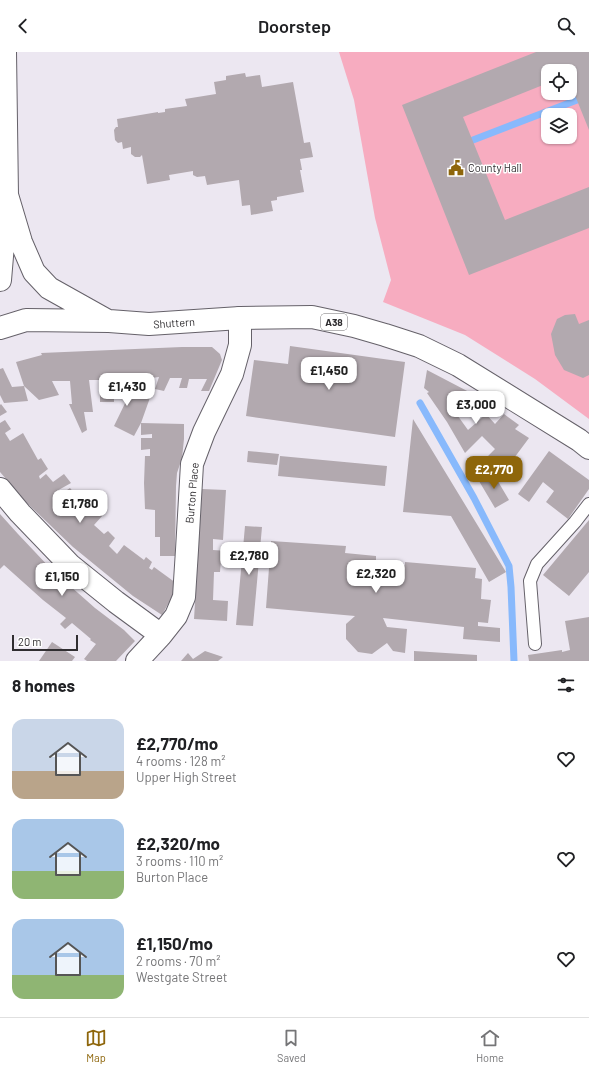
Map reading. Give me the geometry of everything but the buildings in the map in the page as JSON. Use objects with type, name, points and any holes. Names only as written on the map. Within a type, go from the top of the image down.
[{"type":"main road","name":"A38","points":[[0,280],[7,195],[5,52]]},
{"type":"main road","name":"A38","points":[[0,217],[7,195]]},
{"type":"main road","name":"A38","points":[[7,195],[21,242],[34,272],[49,288],[109,322]]},
{"type":"main road","name":"A38","points":[[240,318],[312,317],[354,326],[419,346],[458,365],[579,440],[589,448]]},
{"type":"main road","name":"Shuttern","points":[[109,322],[149,324],[240,318]]},
{"type":"main road","name":"Burton Place","points":[[137,661],[176,616],[184,597],[192,464],[204,432],[232,374],[240,345],[240,318]]},
{"type":"main road","name":"A38","points":[[0,328],[26,320],[109,322]]},
{"type":"main road","points":[[0,489],[20,513],[70,565],[116,602],[161,635]]},
{"type":"lane","points":[[535,644],[530,581],[536,564],[575,522],[589,504]]},
{"type":"shaded area","name":"County Hall","points":[[339,52],[589,52],[589,419],[535,379],[465,335],[383,302],[391,280],[375,218],[354,100]]},
{"type":"waterway","points":[[473,140],[577,100]]},
{"type":"waterway","points":[[420,403],[474,498],[509,566],[514,661]]},
{"type":"place","name":"County Hall","points":[[456,168]]}]
